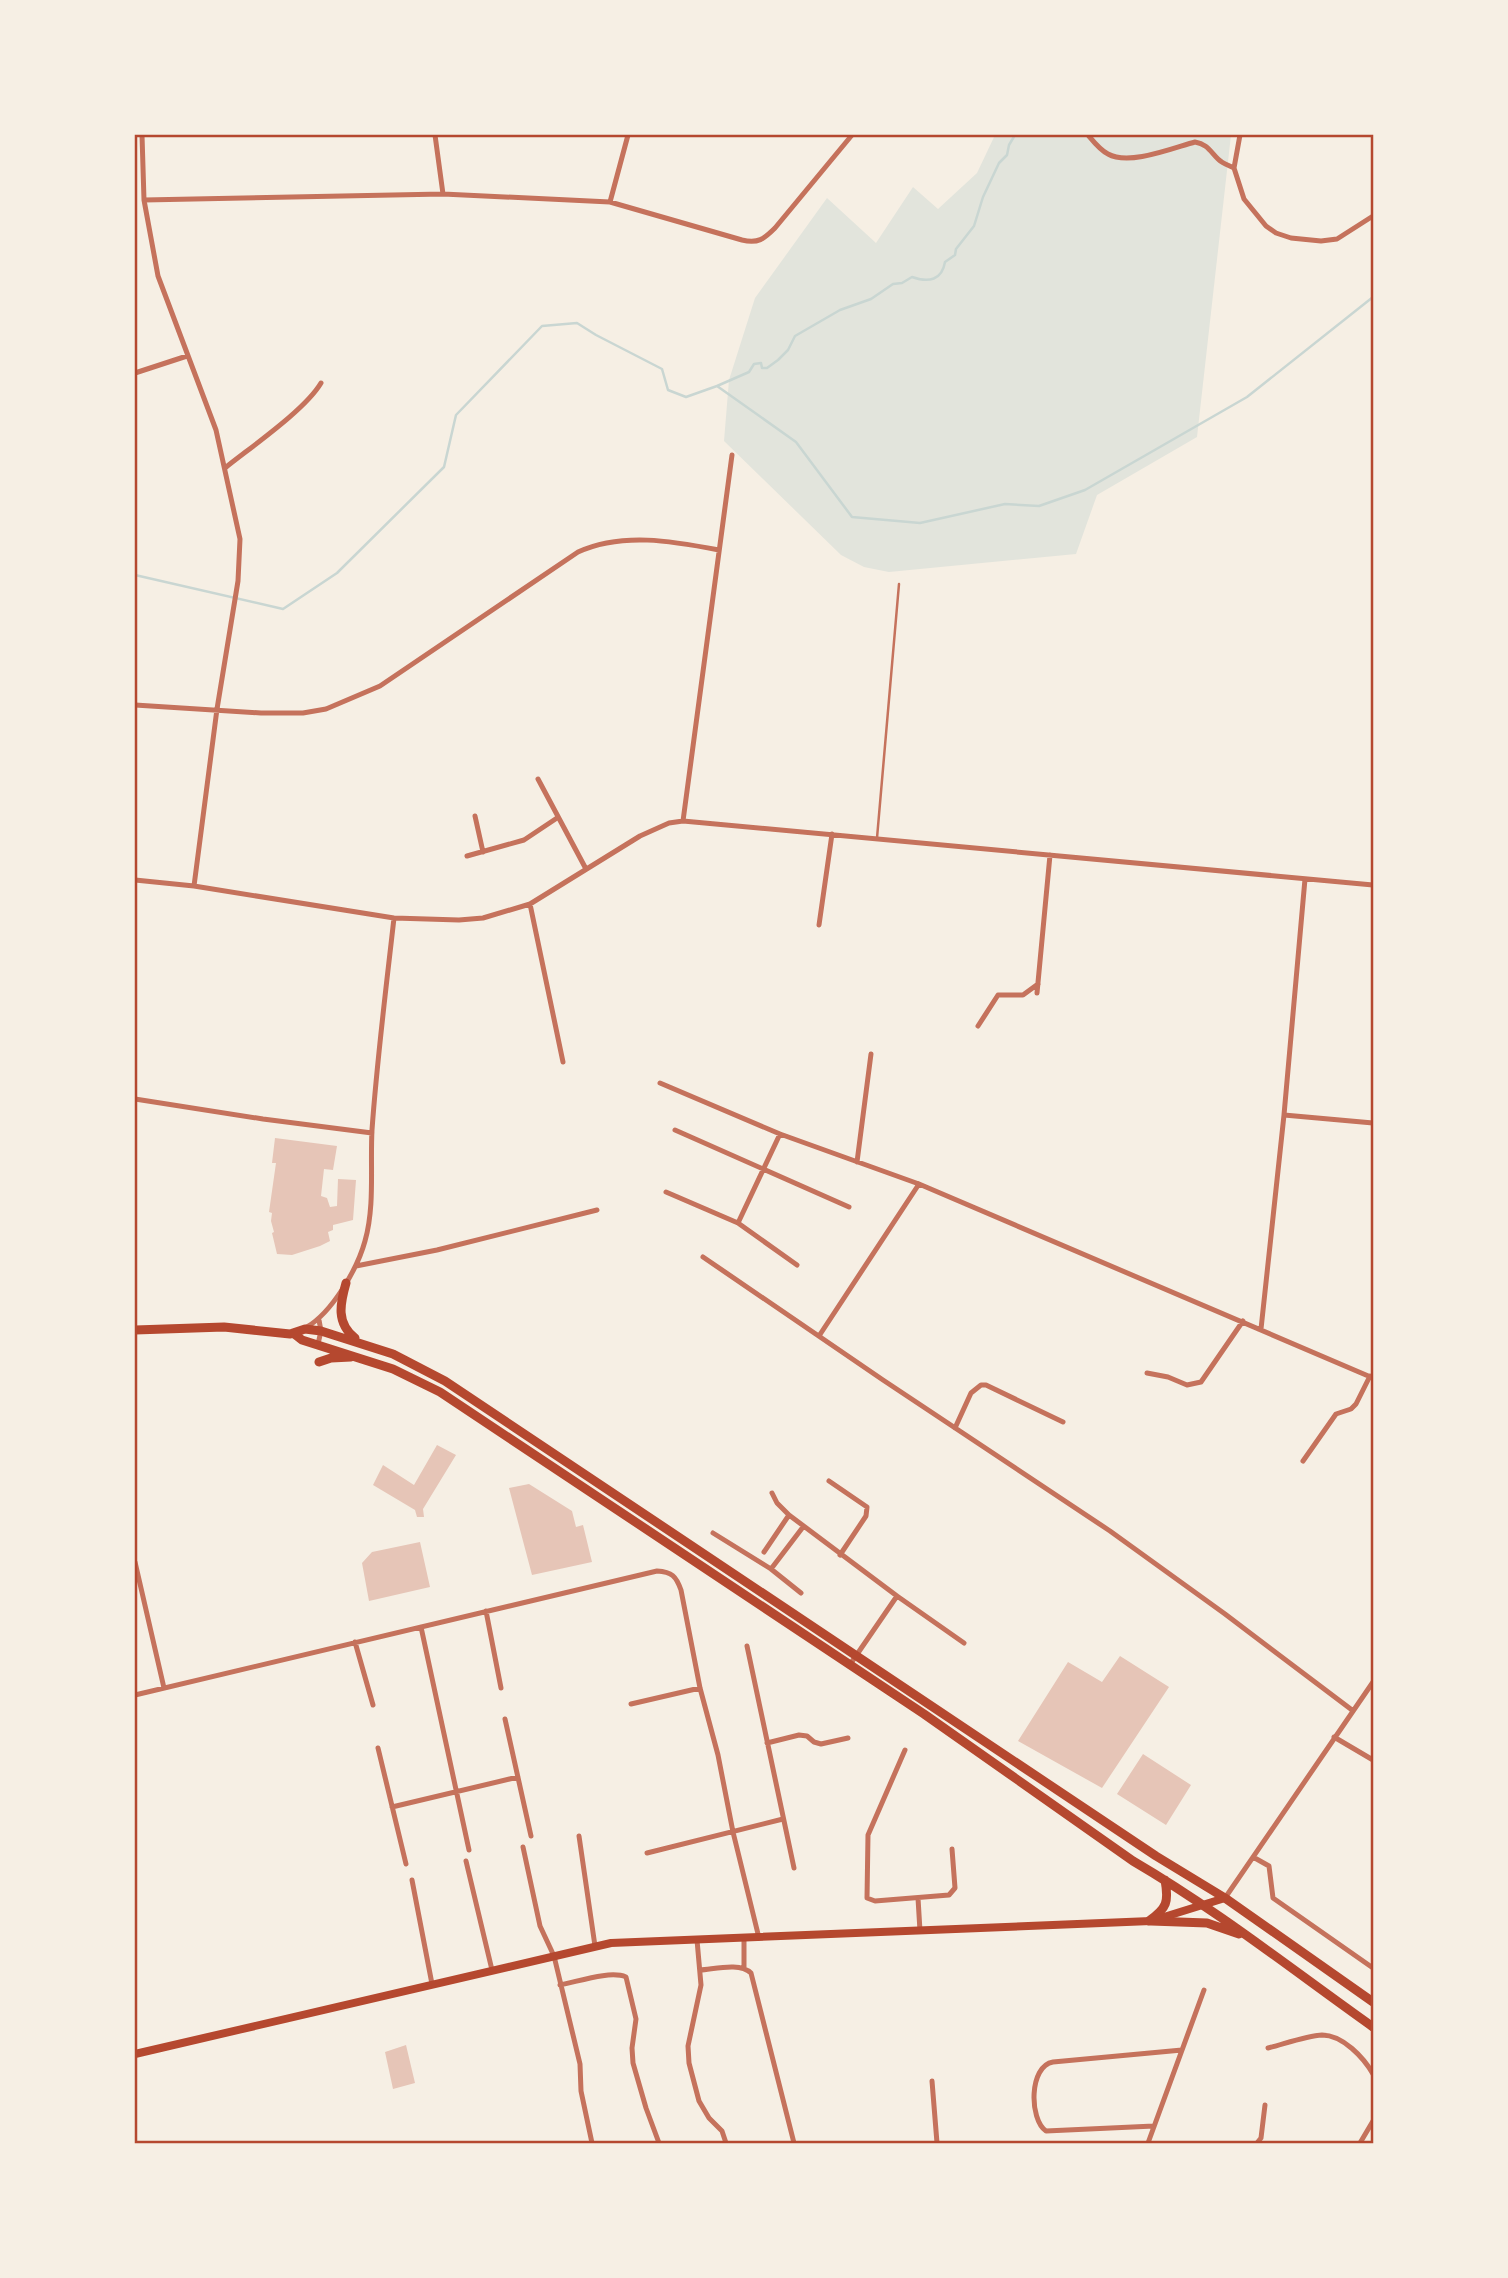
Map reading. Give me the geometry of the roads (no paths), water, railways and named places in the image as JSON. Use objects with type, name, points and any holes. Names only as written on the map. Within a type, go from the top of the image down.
[{"type":"main road","points":[[346,1283],[341,1301],[341,1319],[348,1332],[365,1345]]},
{"type":"main road","points":[[135,1330],[224,1327],[293,1334],[302,1340],[393,1369],[440,1392],[924,1714],[1133,1861],[1256,1941],[1373,2027]]},
{"type":"main road","points":[[293,1334],[305,1329],[321,1331],[393,1354],[445,1381],[1156,1856],[1225,1898],[1373,2002]]},
{"type":"main road","points":[[319,1363],[331,1358],[356,1356]]},
{"type":"main road","points":[[1016,1762],[1015,1772],[1023,1783]]},
{"type":"main road","points":[[1150,1921],[1165,1907],[1168,1898],[1165,1880]]},
{"type":"main road","points":[[1150,1921],[1225,1898]]},
{"type":"main road","points":[[135,2054],[611,1943],[1150,1921],[1207,1923],[1256,1941]]},
{"type":"street","points":[[142,135],[144,200],[158,276],[209,408],[240,539],[238,581],[217,709],[194,886]]},
{"type":"street","points":[[435,135],[443,194]]},
{"type":"street","points":[[610,202],[628,135]]},
{"type":"street","points":[[144,200],[443,194],[610,202],[750,242],[762,241],[852,135]]},
{"type":"street","points":[[1087,135],[1108,154],[1118,157],[1142,156],[1199,142],[1209,147],[1220,161],[1234,168]]},
{"type":"street","points":[[1240,135],[1234,168],[1244,199],[1266,226],[1276,233],[1291,238],[1321,241],[1337,239],[1373,216]]},
{"type":"street","points":[[135,373],[187,356]]},
{"type":"street","points":[[225,468],[292,413],[321,383]]},
{"type":"street","points":[[683,821],[732,455]]},
{"type":"street","points":[[135,705],[261,713],[316,712],[380,686],[578,552],[600,543],[646,540],[719,550]]},
{"type":"street","points":[[538,779],[586,869]]},
{"type":"street","points":[[475,816],[483,852]]},
{"type":"street","points":[[467,856],[524,840],[557,818]]},
{"type":"street","points":[[135,880],[194,886],[394,918],[483,919],[530,904],[640,836],[669,822],[683,821],[1373,885]]},
{"type":"street","points":[[819,925],[832,834]]},
{"type":"street","points":[[1037,993],[1050,855]]},
{"type":"street","points":[[1261,1329],[1305,879]]},
{"type":"street","points":[[530,904],[563,1062]]},
{"type":"street","points":[[302,1340],[305,1329],[319,1320],[346,1283],[365,1244],[369,1225],[372,1133],[379,1047],[394,918]]},
{"type":"street","points":[[978,1027],[998,995],[1023,995],[1038,984]]},
{"type":"street","points":[[858,1162],[871,1054]]},
{"type":"street","points":[[660,1083],[780,1134],[919,1184],[1371,1377],[1356,1404],[1351,1409],[1336,1413],[1303,1461]]},
{"type":"street","points":[[135,1099],[372,1133]]},
{"type":"street","points":[[1284,1115],[1373,1123]]},
{"type":"street","points":[[675,1130],[849,1207]]},
{"type":"street","points":[[738,1223],[780,1134]]},
{"type":"street","points":[[819,1336],[919,1184]]},
{"type":"street","points":[[666,1192],[738,1223],[797,1265]]},
{"type":"street","points":[[356,1266],[437,1250],[597,1210]]},
{"type":"street","points":[[703,1257],[1121,1539],[1352,1710]]},
{"type":"street","points":[[318,1345],[321,1331],[319,1320]]},
{"type":"street","points":[[1147,1373],[1168,1377],[1187,1385],[1201,1382],[1243,1321]]},
{"type":"street","points":[[955,1428],[971,1393],[981,1385],[1063,1422]]},
{"type":"street","points":[[829,1481],[867,1507],[866,1516],[840,1555]]},
{"type":"street","points":[[772,1493],[777,1503],[803,1527],[964,1643]]},
{"type":"street","points":[[764,1552],[789,1515]]},
{"type":"street","points":[[771,1569],[803,1527]]},
{"type":"street","points":[[713,1533],[771,1569],[801,1593]]},
{"type":"street","points":[[135,1562],[164,1688]]},
{"type":"street","points":[[135,1695],[657,1571],[670,1573],[677,1578],[681,1590],[700,1688],[718,1755],[733,1832],[759,1938]]},
{"type":"street","points":[[849,1666],[897,1596]]},
{"type":"street","points":[[486,1611],[501,1688]]},
{"type":"street","points":[[421,1627],[469,1850]]},
{"type":"street","points":[[355,1642],[373,1705]]},
{"type":"street","points":[[747,1646],[794,1868]]},
{"type":"street","points":[[1225,1898],[1373,1682]]},
{"type":"street","points":[[631,1704],[700,1688]]},
{"type":"street","points":[[505,1719],[531,1836]]},
{"type":"street","points":[[767,1743],[799,1735],[821,1744],[848,1738]]},
{"type":"street","points":[[1334,1737],[1373,1760]]},
{"type":"street","points":[[378,1748],[406,1864]]},
{"type":"street","points":[[905,1750],[868,1835],[866,1894],[872,1901],[945,1896],[953,1893],[955,1882],[952,1849]]},
{"type":"street","points":[[392,1807],[518,1777]]},
{"type":"street","points":[[647,1853],[783,1819]]},
{"type":"street","points":[[579,1836],[595,1946]]},
{"type":"street","points":[[523,1847],[540,1926],[554,1956],[580,2064],[581,2091],[592,2143]]},
{"type":"street","points":[[1253,1857],[1269,1866],[1273,1898],[1373,1968]]},
{"type":"street","points":[[466,1861],[492,1970]]},
{"type":"street","points":[[412,1880],[432,1984]]},
{"type":"street","points":[[918,1898],[920,1931]]},
{"type":"street","points":[[744,1938],[744,1968]]},
{"type":"street","points":[[697,1940],[701,1984],[688,2046],[689,2063],[699,2101],[709,2118],[722,2131],[726,2143]]},
{"type":"street","points":[[700,1970],[744,1968],[748,1969],[753,1978],[794,2143]]},
{"type":"street","points":[[560,1985],[609,1975],[626,1977],[636,2019],[633,2063],[659,2143]]},
{"type":"street","points":[[1148,2143],[1204,1990]]},
{"type":"street","points":[[1268,2048],[1322,2035],[1336,2038],[1357,2054],[1373,2074]]},
{"type":"street","points":[[1154,2126],[1046,2131],[1039,2124],[1036,2111],[1038,2073],[1047,2063],[1182,2050]]},
{"type":"street","points":[[932,2081],[937,2143]]},
{"type":"street","points":[[1256,2143],[1261,2138],[1265,2105]]},
{"type":"street","points":[[1360,2143],[1373,2121]]},
{"type":"lane","points":[[877,838],[899,584]]},
{"type":"waterway","points":[[717,386],[749,372],[754,364],[761,363],[762,368],[767,368],[788,350],[795,336],[840,310],[871,299],[893,284],[902,283],[912,277],[929,280],[938,276],[945,262],[955,255],[956,249],[974,226],[983,197],[1015,135]]},
{"type":"waterway","points":[[135,575],[283,609],[337,573],[444,467],[456,415],[542,326],[577,323],[662,369],[668,390],[686,397],[717,386],[796,442],[852,517],[920,523],[1005,504],[1039,506],[1085,490],[1247,397],[1373,297]]}]
